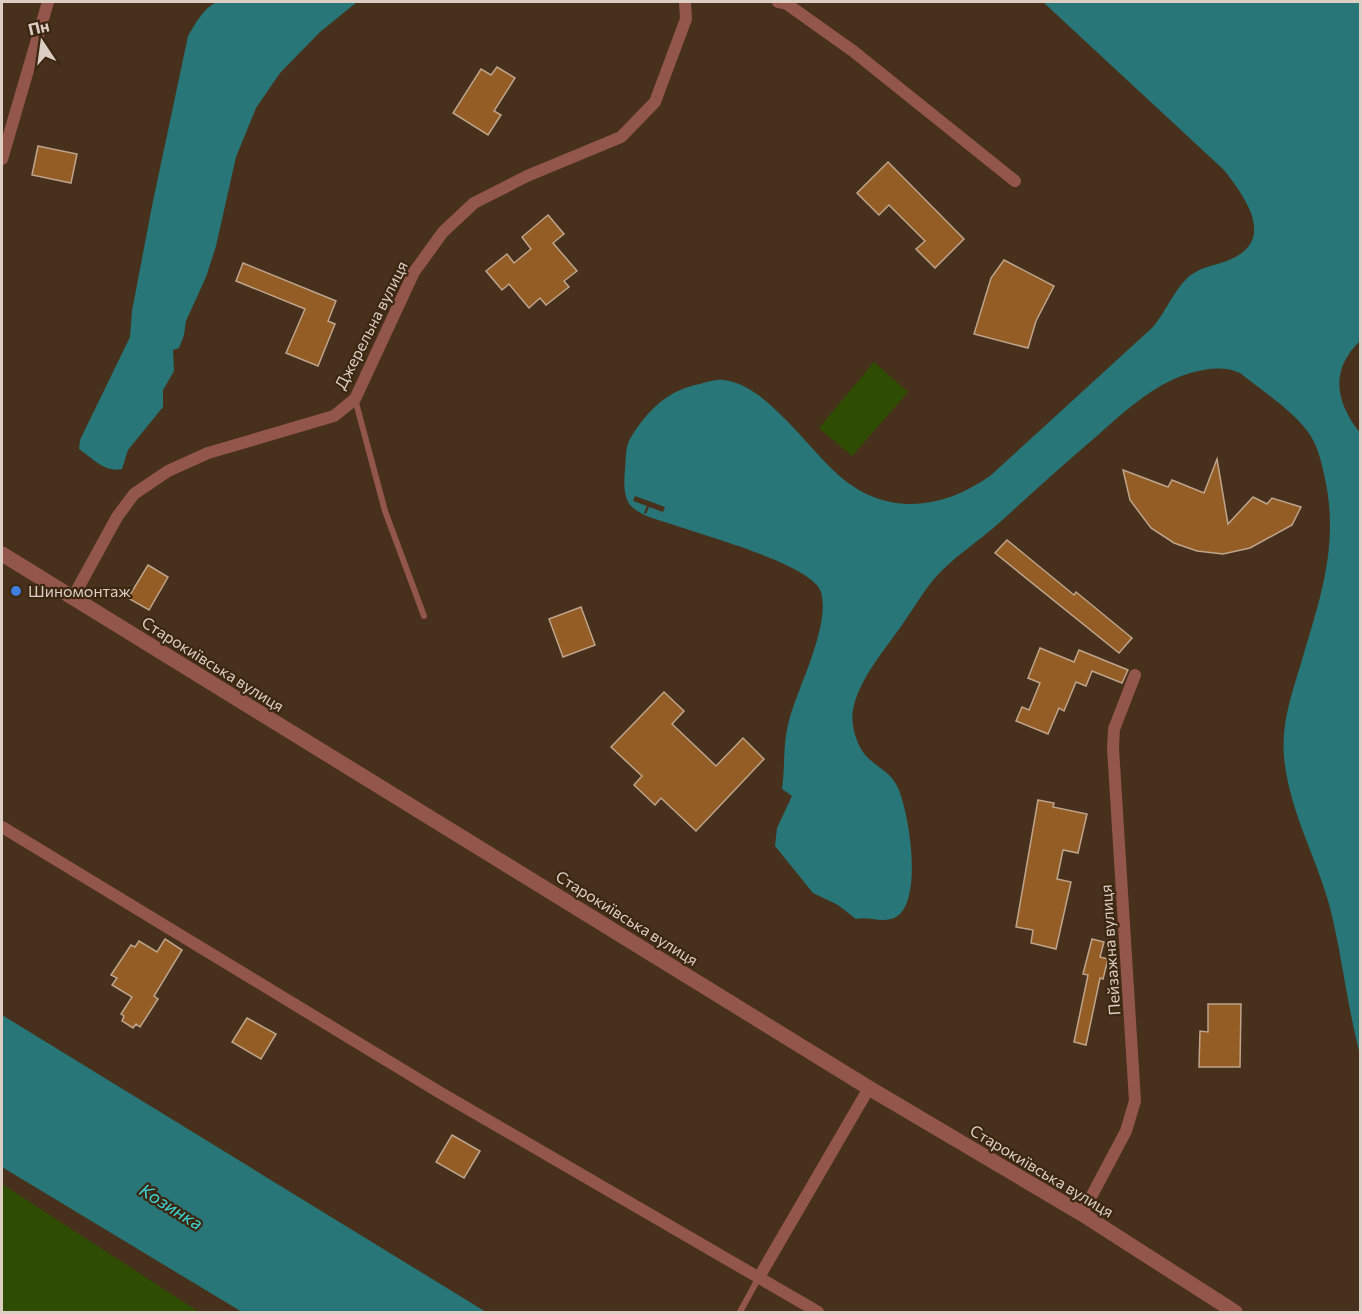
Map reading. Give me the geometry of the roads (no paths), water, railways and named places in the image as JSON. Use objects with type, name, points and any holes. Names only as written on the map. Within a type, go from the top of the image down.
[{"type":"street","points":[[2,159],[48,2]]},
{"type":"street","name":"Джерельна вулиця","points":[[72,599],[117,517],[134,494],[178,466],[208,453],[334,416],[355,399],[414,272],[443,232],[474,203],[527,176],[621,137],[655,102],[686,19],[685,2]]},
{"type":"street","points":[[778,2],[787,4],[854,51],[1015,181]]},
{"type":"street","name":"Старокиївська вулиця","points":[[2,554],[869,1088],[1082,1214],[1235,1312]]},
{"type":"street","name":"Пейзажна вулиця","points":[[1082,1214],[1126,1131],[1135,1101],[1113,748],[1114,729],[1135,675]]},
{"type":"street","points":[[2,827],[439,1092],[760,1275],[818,1312]]},
{"type":"street","points":[[760,1275],[869,1088]]},
{"type":"lane","points":[[355,399],[385,511],[424,616]]},
{"type":"lane","points":[[740,1312],[760,1275]]},
{"type":"water","points":[[217,2],[357,2],[320,32],[280,73],[256,108],[236,157],[216,246],[206,277],[186,321],[179,348],[173,350],[174,371],[163,390],[163,407],[128,450],[122,469],[110,469],[79,449],[80,440],[130,337],[132,311],[152,206],[188,36],[204,12]]},
{"type":"water","points":[[1043,2],[1360,2],[1360,341],[1350,352],[1344,364],[1339,387],[1346,410],[1360,433],[1360,1055],[1329,904],[1291,795],[1284,757],[1284,732],[1288,708],[1316,614],[1326,568],[1330,523],[1324,474],[1314,442],[1308,432],[1285,408],[1240,373],[1211,369],[1190,373],[1162,385],[1128,409],[941,571],[870,670],[854,705],[853,726],[864,754],[887,773],[896,784],[905,812],[911,853],[910,893],[905,908],[891,919],[856,919],[838,905],[813,893],[775,846],[777,828],[792,796],[782,789],[786,733],[817,640],[823,606],[821,592],[814,582],[779,562],[733,544],[647,516],[631,506],[627,498],[624,479],[627,446],[643,419],[659,403],[678,391],[720,380],[739,384],[761,397],[835,472],[853,487],[872,497],[912,504],[932,502],[971,488],[990,476],[1153,327],[1188,278],[1198,271],[1229,260],[1244,251],[1252,241],[1254,230],[1252,217],[1240,192],[1224,170]]},
{"type":"water","name":"Козинка","points":[[2,1015],[486,1312],[242,1312],[2,1167]]},
{"type":"place","name":"Шиномонтаж","points":[[16,591]]}]
